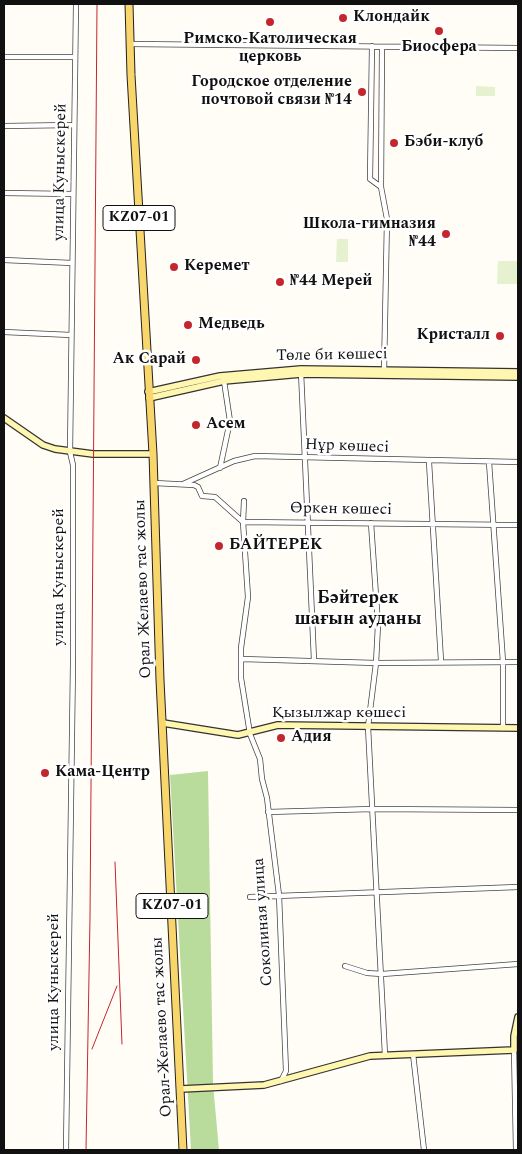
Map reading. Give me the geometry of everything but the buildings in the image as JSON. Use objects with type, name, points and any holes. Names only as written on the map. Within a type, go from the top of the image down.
[{"type":"main road","name":"KZ07-01","points":[[129,4],[131,34],[129,44],[153,454]]},
{"type":"main road","name":"Төле би көшесі","points":[[149,395],[224,381],[301,371]]},
{"type":"main road","name":"Төле би көшесі","points":[[149,395],[220,376],[301,371],[518,372]]},
{"type":"main road","name":"Төле би көшесі","points":[[384,372],[518,377]]},
{"type":"main road","points":[[4,418],[43,445],[70,452],[153,454]]},
{"type":"main road","name":"Орал Желаево тас жолы","points":[[153,454],[162,723]]},
{"type":"main road","name":"Қызылжар көшесі","points":[[162,723],[238,735],[250,734],[278,725],[518,728]]},
{"type":"main road","name":"Орал-Желаево тас жолы","points":[[162,723],[183,1150]]},
{"type":"main road","points":[[181,1090],[264,1085],[370,1056],[514,1050],[514,1036],[518,1017]]},
{"type":"street","name":"улица Куныскерей","points":[[66,1150],[73,664],[73,465],[70,452],[76,4]]},
{"type":"street","points":[[129,44],[518,48]]},
{"type":"street","points":[[372,46],[370,179],[381,187]]},
{"type":"street","points":[[382,46],[381,187],[387,219],[384,372]]},
{"type":"street","points":[[4,57],[75,57]]},
{"type":"street","points":[[4,126],[74,125]]},
{"type":"street","points":[[4,193],[73,194]]},
{"type":"street","points":[[4,260],[72,263]]},
{"type":"street","points":[[4,332],[71,335]]},
{"type":"street","points":[[301,371],[314,660]]},
{"type":"street","points":[[220,469],[230,420],[224,381]]},
{"type":"street","name":"Нұр көшесі","points":[[180,485],[220,469],[234,461],[255,456],[429,462],[518,462]]},
{"type":"street","points":[[429,462],[431,523],[441,661]]},
{"type":"street","points":[[489,462],[503,662],[503,728]]},
{"type":"street","points":[[154,483],[198,487],[202,496],[215,497],[242,522]]},
{"type":"street","name":"Соколиная улица","points":[[244,501],[242,522],[248,597],[242,658],[243,693],[250,734],[260,759],[279,895],[286,1071],[281,1081]]},
{"type":"street","name":"Өркен көшесі","points":[[242,522],[518,525]]},
{"type":"street","points":[[371,523],[378,625],[376,663],[368,727],[385,1055]]},
{"type":"street","points":[[242,658],[376,663],[441,661],[518,662]]},
{"type":"street","points":[[268,812],[372,809],[518,810]]},
{"type":"street","points":[[250,897],[518,887]]},
{"type":"street","points":[[345,966],[367,973],[382,974],[518,964]]},
{"type":"street","points":[[514,1050],[516,1150]]},
{"type":"street","points":[[413,1054],[424,1150]]},
{"type":"green space","points":[[476,86],[495,87],[495,96],[476,96]]},
{"type":"green space","points":[[337,239],[348,239],[348,262],[336,262]]},
{"type":"green space","points":[[498,261],[518,261],[518,284],[497,284]]},
{"type":"green space","points":[[208,771],[213,1084],[219,1150],[191,1150],[170,775]]},
{"type":"railway","points":[[86,1150],[90,917],[97,4]]},
{"type":"railway","points":[[115,862],[122,1044]]},
{"type":"railway","points":[[92,1049],[117,986]]},
{"type":"place","name":"Клондайк","points":[[343,18]]},
{"type":"place","name":"Римско-Католическая церковь","points":[[270,22]]},
{"type":"place","name":"Биосфера","points":[[439,31]]},
{"type":"place","name":"Городское отделение почтовой связи №14","points":[[362,92]]},
{"type":"place","name":"Бэби-клуб","points":[[394,143]]},
{"type":"place","name":"Школа-гимназия №44","points":[[446,234]]},
{"type":"place","name":"Керемет","points":[[174,267]]},
{"type":"place","name":"№44 Мерей","points":[[280,282]]},
{"type":"place","name":"Медведь","points":[[188,325]]},
{"type":"place","name":"Кристалл","points":[[500,336]]},
{"type":"place","name":"Ак Сарай","points":[[196,360]]},
{"type":"place","name":"Асем","points":[[196,425]]},
{"type":"place","name":"БАЙТЕРЕК","points":[[219,546]]},
{"type":"place","name":"Адия","points":[[281,738]]},
{"type":"place","name":"Кама-Центр","points":[[45,773]]},
{"type":"district","name":"Бәйтерек шағын ауданы","points":[[358,609]]}]
